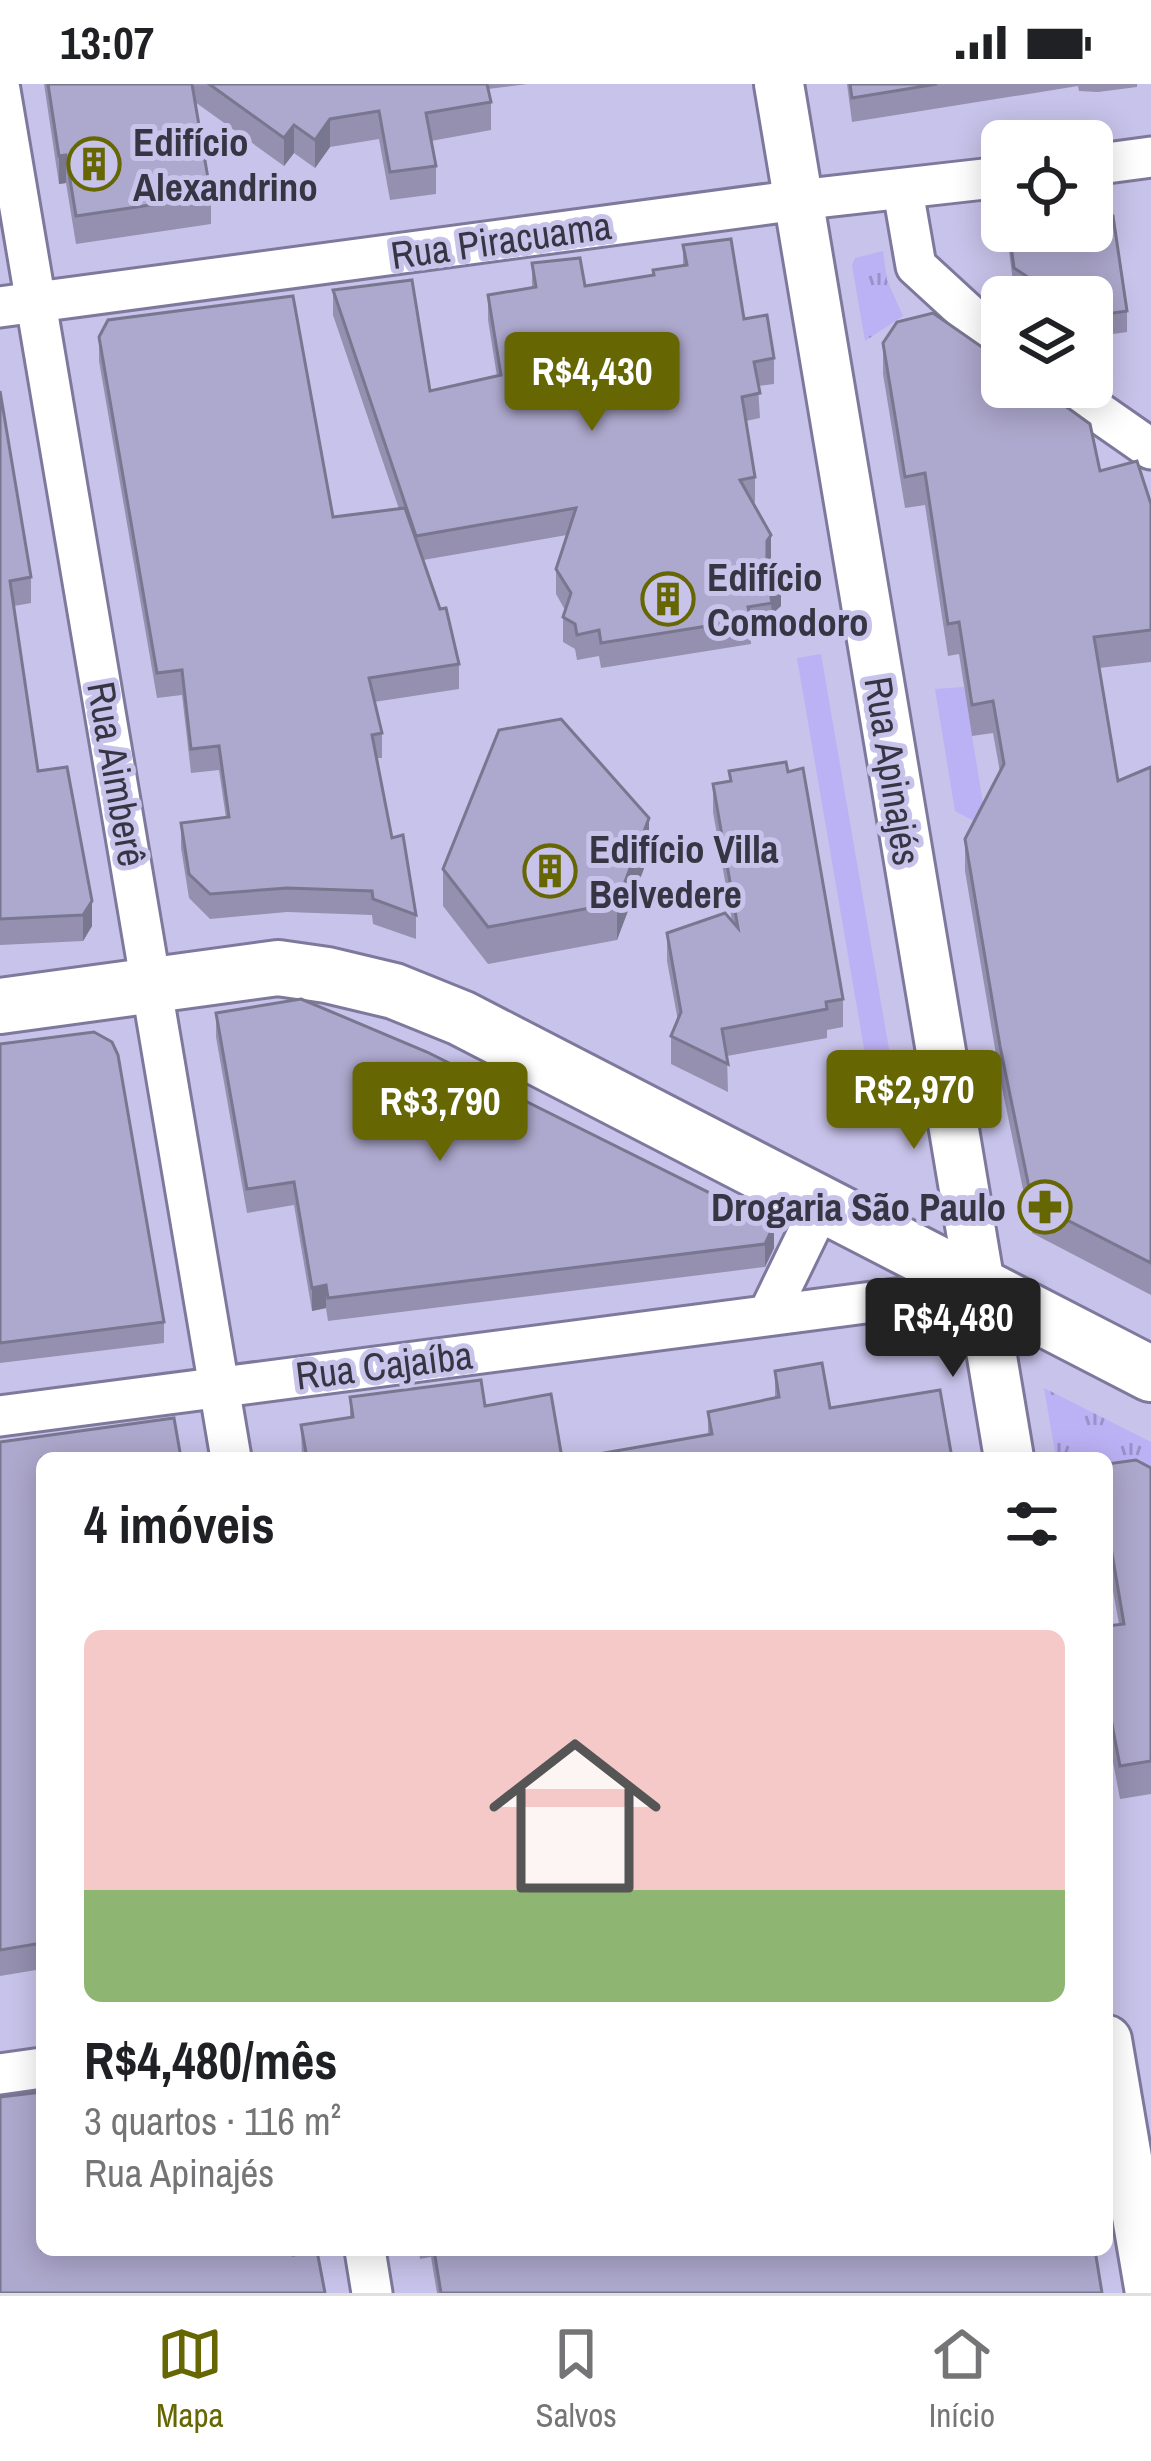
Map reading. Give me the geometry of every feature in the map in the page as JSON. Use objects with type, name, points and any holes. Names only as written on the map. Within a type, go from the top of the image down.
[{"type":"main road","points":[[0,1006],[278,968],[394,991],[460,1018],[1151,1374]]},
{"type":"street","name":"Rua Apinajés","points":[[779,84],[1008,1452]]},
{"type":"street","name":"Rua Aimberê","points":[[0,90],[18,304],[153,985],[230,1452]]},
{"type":"street","points":[[1113,162],[1151,157]]},
{"type":"street","name":"Rua Piracuama","points":[[18,304],[981,180]]},
{"type":"street","points":[[904,191],[916,266],[981,326]]},
{"type":"street","points":[[1092,408],[1151,449]]},
{"type":"street","points":[[768,1315],[821,1206]]},
{"type":"street","name":"Rua Cajaíba","points":[[0,1416],[980,1288]]},
{"type":"street","points":[[0,2074],[36,2069]]},
{"type":"street","points":[[1113,2075],[1150,2293]]},
{"type":"street","points":[[366,2256],[372,2293]]},
{"type":"green space","points":[[883,251],[887,280],[903,316],[865,341],[852,265],[855,258]]},
{"type":"green space","points":[[821,654],[901,1119],[877,1124],[797,658]]},
{"type":"green space","points":[[964,687],[987,828],[955,811],[935,689]]},
{"type":"green space","points":[[1044,1388],[1151,1442],[1151,1491],[1113,1495],[1113,1452],[1055,1452]]},
{"type":"building","points":[[48,84],[192,84],[211,196],[76,216],[66,155],[59,156]]},
{"type":"building","points":[[209,84],[487,84],[491,102],[426,113],[436,166],[390,172],[379,111],[330,119],[315,140],[294,125],[284,138]]},
{"type":"building","points":[[850,84],[937,84],[852,98]]},
{"type":"building","points":[[1113,216],[1127,311],[1113,313],[1113,276],[1026,276],[1014,268],[1012,252],[1113,252]]},
{"type":"building","points":[[731,239],[744,319],[767,315],[774,358],[754,362],[760,393],[742,397],[755,477],[740,480],[771,535],[767,566],[781,581],[770,591],[772,603],[748,607],[751,619],[601,643],[599,630],[577,635],[575,624],[563,617],[571,593],[556,569],[576,508],[416,536],[333,290],[412,280],[430,391],[501,375],[488,295],[536,287],[532,263],[580,258],[585,286],[687,265],[683,245]]},
{"type":"building","points":[[293,296],[333,517],[405,508],[440,609],[446,608],[459,664],[369,678],[382,733],[372,735],[392,838],[403,835],[416,915],[373,899],[372,891],[287,888],[210,894],[189,874],[181,823],[229,817],[219,746],[191,749],[182,670],[157,673],[99,337],[108,320]]},
{"type":"building","points":[[933,313],[981,346],[981,408],[1068,408],[1090,424],[1100,471],[1137,461],[1151,504],[1151,630],[1094,637],[1118,781],[1151,767],[1151,1263],[1032,1202],[965,839],[1004,764],[993,701],[972,705],[959,622],[948,624],[925,473],[905,477],[883,343],[897,322]]},
{"type":"building","points":[[0,391],[31,577],[10,581],[38,771],[67,767],[92,901],[83,915],[0,919]]},
{"type":"building","name":"Edifício Villa Belvedere","points":[[561,719],[649,818],[617,903],[488,927],[443,869],[499,730]]},
{"type":"building","points":[[786,762],[788,772],[803,768],[843,999],[826,1002],[827,1009],[722,1029],[728,1064],[671,1036],[681,1012],[667,933],[725,913],[738,928],[713,784],[731,781],[729,771]]},
{"type":"building","points":[[301,999],[427,1052],[774,1225],[765,1244],[328,1298],[326,1285],[312,1288],[294,1182],[247,1189],[216,1013]]},
{"type":"building","points":[[94,1032],[112,1042],[118,1055],[164,1322],[0,1343],[0,1044]]},
{"type":"building","points":[[822,1363],[830,1408],[940,1390],[951,1452],[610,1452],[712,1434],[708,1412],[779,1397],[775,1371]]},
{"type":"building","points":[[481,1380],[485,1406],[551,1394],[561,1452],[306,1452],[301,1425],[353,1417],[350,1397]]},
{"type":"building","points":[[174,1418],[180,1452],[36,1452],[36,1944],[0,1950],[0,1442]]},
{"type":"building","points":[[1136,1460],[1151,1468],[1151,1761],[1120,1766],[1113,1729],[1113,1625],[1124,1624],[1113,1559],[1113,1463]]},
{"type":"building","points":[[36,2093],[36,2256],[318,2256],[325,2293],[0,2293],[0,2097]]},
{"type":"building","points":[[435,2256],[1096,2256],[1102,2293],[441,2293]]},
{"type":"place","name":"Edifício Alexandrino","points":[[94,164]]},
{"type":"place","name":"Edifício Comodoro","points":[[668,599]]},
{"type":"place","name":"Edifício Villa Belvedere","points":[[550,871]]},
{"type":"place","name":"Drogaria São Paulo","points":[[1045,1207]]}]
